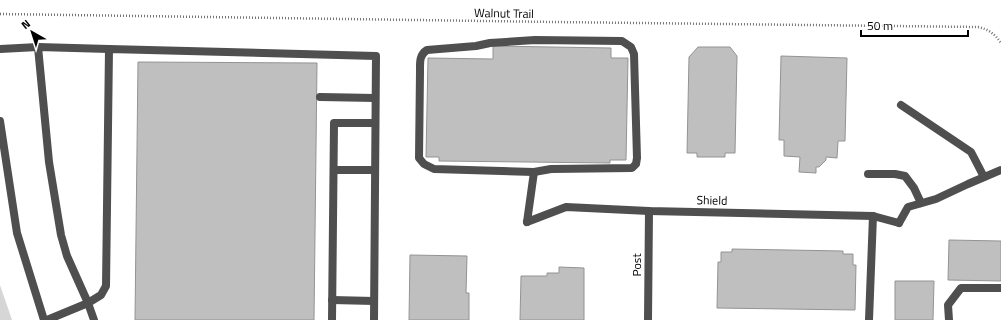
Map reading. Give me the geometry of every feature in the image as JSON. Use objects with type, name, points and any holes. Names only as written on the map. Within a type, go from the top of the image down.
[{"type":"street","points":[[535,40],[622,41],[631,47],[634,54],[636,164],[632,168],[551,169],[534,172],[434,169],[424,164],[420,158],[420,65],[423,53],[427,50],[535,40]]},
{"type":"street","points":[[38,48],[49,162],[61,235],[67,256],[94,320]]},
{"type":"street","points":[[0,49],[108,49],[376,56],[374,320]]},
{"type":"street","points":[[0,121],[17,233],[46,320],[88,303],[101,295],[106,286],[108,49]]},
{"type":"street","points":[[320,97],[375,98]]},
{"type":"street","points":[[902,105],[971,152],[984,177]]},
{"type":"street","points":[[332,320],[334,123],[375,123]]},
{"type":"street","points":[[334,170],[375,170]]},
{"type":"street","points":[[868,174],[896,174],[905,176],[914,188],[920,203],[936,199],[1001,170]]},
{"type":"street","name":"Shield","points":[[534,172],[526,222],[566,207],[649,211],[873,216],[899,223],[908,206],[920,203]]},
{"type":"street","name":"Post","points":[[648,320],[649,211]]},
{"type":"street","points":[[869,320],[873,216]]},
{"type":"street","points":[[948,320],[948,305],[961,288],[1001,288]]},
{"type":"street","points":[[332,300],[374,301]]},
{"type":"path","name":"Walnut Trail","points":[[0,14],[978,27],[985,28],[996,36],[1001,43]]},
{"type":"shaded area","points":[[0,285],[12,320],[0,320]]},
{"type":"building","points":[[493,46],[611,48],[611,58],[628,58],[626,160],[610,160],[610,163],[439,161],[439,157],[426,157],[428,58],[493,59]]},
{"type":"building","points":[[698,47],[730,47],[737,56],[735,153],[725,153],[725,157],[697,157],[697,153],[687,153],[689,57]]},
{"type":"building","points":[[781,56],[847,58],[845,141],[838,141],[837,158],[826,157],[826,160],[819,167],[816,167],[816,173],[799,172],[800,157],[784,156],[784,140],[779,140]]},
{"type":"building","points":[[138,62],[317,63],[314,320],[135,320]]},
{"type":"building","points":[[949,240],[1001,241],[1001,281],[948,280]]},
{"type":"building","points":[[732,249],[843,251],[843,254],[853,254],[853,265],[856,265],[855,310],[717,308],[718,262],[721,262],[721,252],[732,252]]},
{"type":"building","points":[[410,255],[467,256],[466,293],[469,293],[469,320],[409,320]]},
{"type":"building","points":[[559,267],[584,268],[584,320],[520,320],[521,276],[547,276],[547,273],[559,273]]},
{"type":"building","points":[[895,281],[934,281],[933,320],[895,320]]}]
